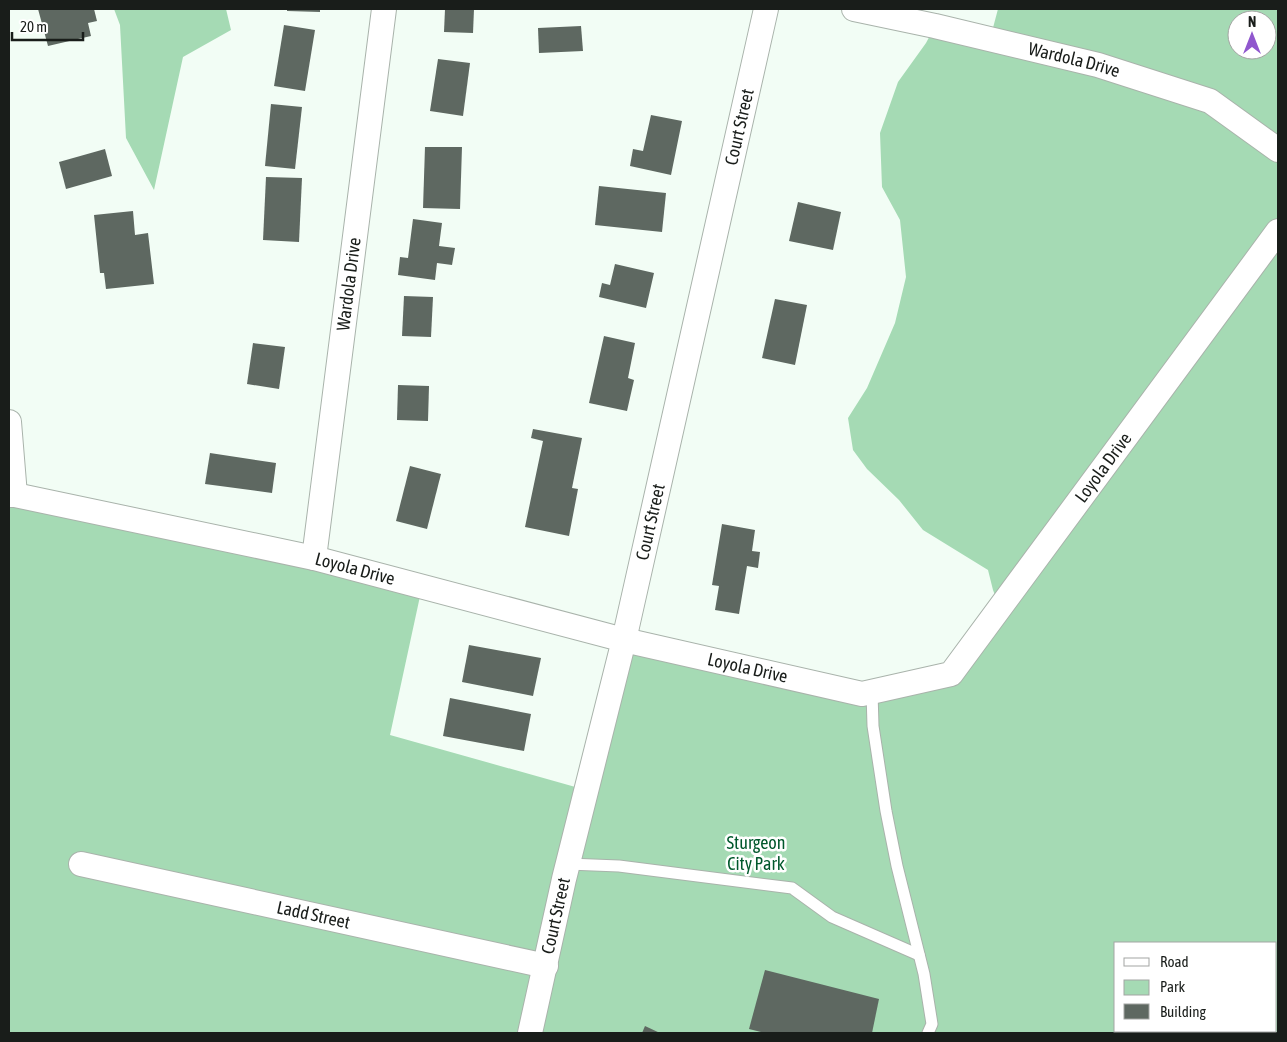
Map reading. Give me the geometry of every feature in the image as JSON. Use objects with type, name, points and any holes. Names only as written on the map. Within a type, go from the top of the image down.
[{"type":"street","name":"Wardola Drive","points":[[314,558],[384,9]]},
{"type":"street","name":"Court Street","points":[[530,1033],[568,864],[624,640],[766,9]]},
{"type":"street","name":"Wardola Drive","points":[[854,9],[936,26],[1098,66],[1210,101],[1278,150]]},
{"type":"street","name":"Loyola Drive","points":[[12,495],[314,558],[624,640],[862,694],[872,692],[951,674],[1278,231]]},
{"type":"street","points":[[9,422],[12,495]]},
{"type":"street","name":"Ladd Street","points":[[81,864],[546,966]]},
{"type":"lane","points":[[872,692],[873,726],[886,811],[897,866],[924,974],[932,1024],[928,1033]]},
{"type":"lane","points":[[568,864],[620,866],[792,888],[832,917],[919,955]]},
{"type":"green space","points":[[114,9],[226,9],[231,30],[183,57],[154,190],[126,138],[120,25]]},
{"type":"green space","name":"Sturgeon City Park","points":[[998,9],[1278,9],[1278,1033],[9,1033],[9,495],[422,587],[390,735],[586,790],[624,640],[862,694],[951,674],[1000,608],[988,570],[923,530],[899,500],[867,469],[853,450],[848,418],[867,388],[895,323],[906,277],[900,220],[882,187],[880,133],[898,82],[926,43],[935,26],[990,39]]},
{"type":"building","points":[[38,9],[94,9],[97,21],[88,23],[91,36],[48,46]]},
{"type":"building","points":[[287,9],[320,9],[320,12],[287,11]]},
{"type":"building","points":[[445,9],[474,9],[473,33],[444,32]]},
{"type":"building","points":[[284,25],[315,30],[305,91],[274,86]]},
{"type":"building","points":[[581,26],[583,51],[539,53],[538,28]]},
{"type":"building","points":[[438,59],[470,63],[463,116],[430,111]]},
{"type":"building","points":[[271,104],[302,107],[295,169],[265,166]]},
{"type":"building","points":[[651,115],[682,121],[671,175],[630,166],[633,149],[643,151]]},
{"type":"building","points":[[425,147],[462,147],[460,209],[423,208]]},
{"type":"building","points":[[105,149],[112,176],[66,189],[59,162]]},
{"type":"building","points":[[266,177],[302,178],[299,242],[263,240]]},
{"type":"building","points":[[599,186],[666,193],[662,232],[595,225]]},
{"type":"building","points":[[798,202],[841,212],[833,250],[789,241]]},
{"type":"building","points":[[133,211],[135,235],[148,233],[154,284],[106,289],[104,273],[100,273],[94,215]]},
{"type":"building","points":[[413,219],[442,223],[439,246],[455,248],[452,265],[437,263],[435,280],[398,275],[400,257],[408,258]]},
{"type":"building","points":[[615,264],[654,273],[646,308],[599,297],[602,283],[610,285]]},
{"type":"building","points":[[404,296],[433,297],[431,337],[402,336]]},
{"type":"building","points":[[775,299],[807,305],[795,365],[762,358]]},
{"type":"building","points":[[604,336],[635,343],[628,378],[634,380],[627,411],[589,403]]},
{"type":"building","points":[[253,343],[285,347],[279,389],[247,384]]},
{"type":"building","points":[[398,385],[429,386],[428,421],[397,420]]},
{"type":"building","points":[[533,429],[582,438],[572,488],[578,489],[569,536],[525,527],[543,441],[531,438]]},
{"type":"building","points":[[210,453],[276,463],[272,493],[205,484]]},
{"type":"building","points":[[410,466],[441,474],[427,529],[396,521]]},
{"type":"building","points":[[722,524],[755,530],[752,551],[760,552],[758,568],[747,566],[739,614],[715,610],[719,586],[712,585]]},
{"type":"building","points":[[469,645],[541,658],[533,696],[462,682]]},
{"type":"building","points":[[450,698],[531,714],[524,751],[443,736]]},
{"type":"building","points":[[765,970],[879,999],[872,1033],[765,1033],[749,1029]]},
{"type":"building","points":[[645,1026],[660,1033],[642,1033]]}]
